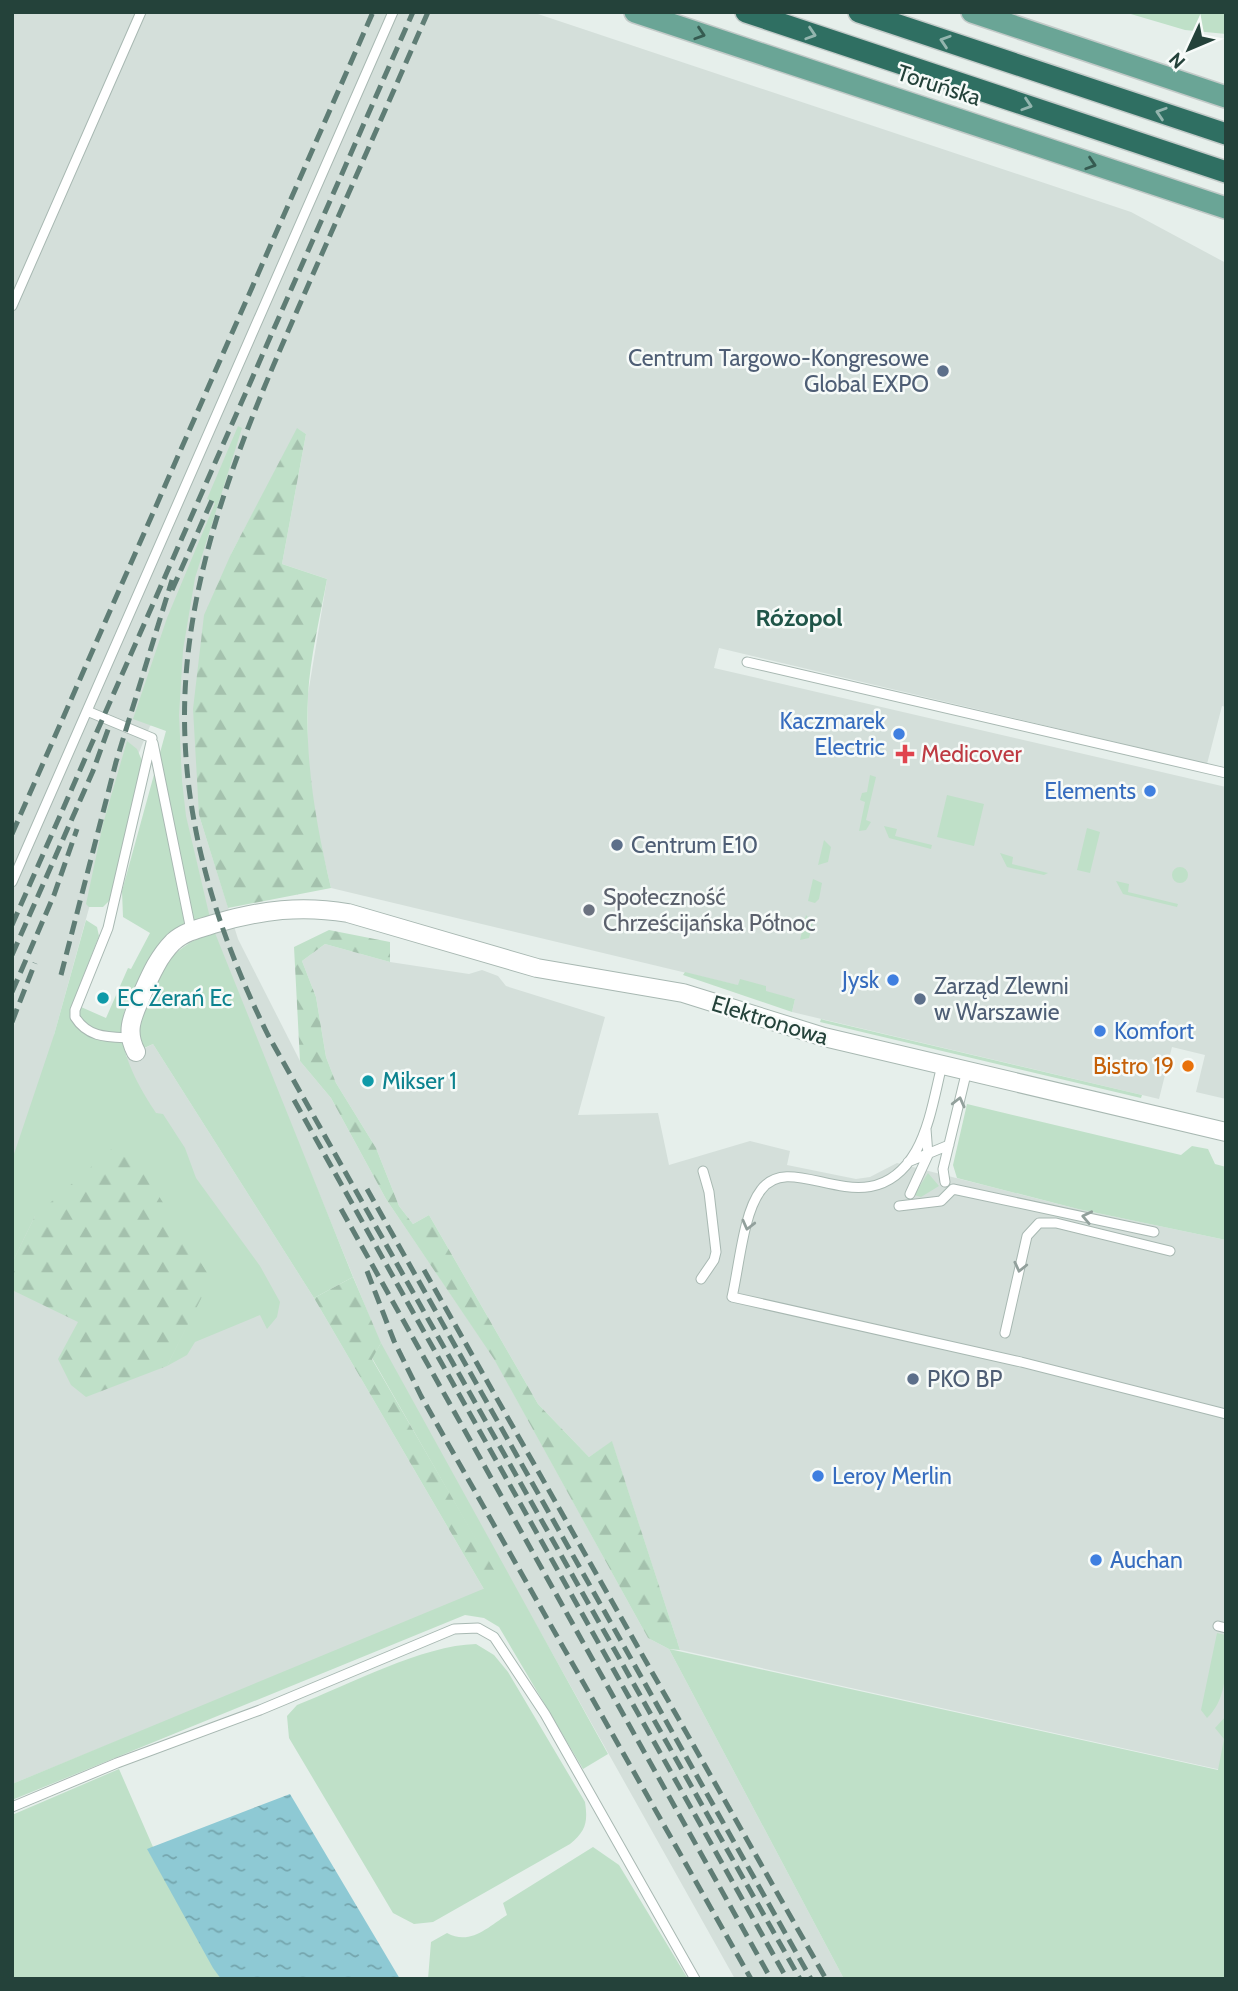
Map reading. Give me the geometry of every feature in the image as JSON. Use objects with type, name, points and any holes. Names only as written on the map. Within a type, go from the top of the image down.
[{"type":"highway","name":"Toruńska","points":[[746,12],[1226,172]]},
{"type":"highway","name":"Toruńska","points":[[859,12],[1226,134]]},
{"type":"main road","name":"Toruńska","points":[[635,12],[1226,208]]},
{"type":"main road","points":[[972,12],[1226,97]]},
{"type":"main road","points":[[1123,174],[1187,202],[1226,223]]},
{"type":"street","name":"Elektronowa","points":[[191,930],[245,914],[316,908],[348,913],[537,968],[683,993],[824,1037],[1226,1132]]},
{"type":"street","points":[[133,1045],[130,1021],[153,969],[174,942],[191,930]]},
{"type":"lane","points":[[12,306],[141,12]]},
{"type":"lane","points":[[12,882],[394,12]]},
{"type":"lane","points":[[747,662],[1226,773]]},
{"type":"lane","points":[[87,711],[152,738]]},
{"type":"lane","points":[[152,738],[191,930]]},
{"type":"lane","points":[[133,1045],[87,1031],[75,1017],[75,1010],[108,928],[152,738]]},
{"type":"lane","points":[[908,1162],[926,1124],[942,1065]]},
{"type":"lane","points":[[946,1182],[943,1169],[967,1070]]},
{"type":"lane","points":[[909,1194],[928,1156],[926,1124]]},
{"type":"lane","points":[[949,1145],[928,1156],[908,1162],[885,1181],[857,1189],[786,1174],[765,1185],[755,1200],[732,1297],[1021,1362],[1226,1414]]},
{"type":"lane","points":[[701,1279],[714,1261],[716,1252],[709,1192],[703,1171]]},
{"type":"lane","points":[[899,1206],[941,1201],[953,1189],[1154,1232]]},
{"type":"lane","points":[[1006,1333],[1027,1236],[1038,1223],[1056,1223],[1170,1251]]},
{"type":"lane","points":[[12,1808],[117,1763],[260,1710],[454,1629],[478,1628],[494,1637],[545,1714],[695,1979]]},
{"type":"shaded area","points":[[12,12],[532,12],[1131,212],[1226,263],[1226,707],[1222,706],[1207,764],[719,648],[714,668],[1226,787],[1226,1099],[1196,1092],[1205,1055],[1172,1047],[1159,1099],[792,1012],[795,999],[331,888],[315,820],[308,761],[308,694],[327,579],[282,564],[306,434],[298,429],[231,554],[199,815],[238,939],[300,1061],[331,1098],[386,1199],[494,1358],[648,1638],[669,1649],[844,1979],[735,1979],[386,1357],[215,939],[180,815],[174,714],[150,726],[118,803],[54,1035],[123,1059],[153,1044],[314,1298],[485,1591],[12,1784]]},
{"type":"shaded area","points":[[325,944],[390,962],[469,974],[482,970],[498,976],[506,986],[605,1017],[578,1115],[658,1113],[669,1165],[750,1141],[790,1151],[787,1165],[856,1179],[870,1177],[897,1163],[1078,1209],[1226,1240],[1226,1771],[680,1650],[612,1442],[589,1457],[538,1404],[429,1215],[413,1224],[399,1206],[376,1148],[336,1083],[326,1057],[316,997],[302,961]]},
{"type":"green space","points":[[1124,12],[1226,12],[1226,34],[1185,30]]},
{"type":"green space","points":[[238,426],[242,428],[195,578],[183,650],[179,715],[186,816],[210,918],[140,983],[128,1003],[122,1024],[124,1048],[135,1078],[156,1113],[163,1114],[185,1148],[196,1178],[260,1266],[280,1302],[277,1317],[267,1329],[260,1315],[195,1342],[187,1355],[167,1366],[210,1279],[35,1216],[12,1263],[12,1160],[54,1035],[86,920],[97,927],[99,936],[71,1008],[77,1011],[81,1007],[106,1018],[128,968],[131,969],[150,933],[123,917],[122,891],[166,731],[133,719],[167,618],[215,503],[207,499]]},
{"type":"green space","points":[[297,428],[306,434],[282,564],[327,579],[311,667],[308,745],[313,793],[331,888],[228,908],[199,815],[193,709],[204,615],[231,554]]},
{"type":"green space","points":[[127,741],[137,749],[143,763],[111,899],[103,907],[89,907],[86,904],[103,824]]},
{"type":"green space","points":[[870,775],[876,777],[866,820],[871,822],[866,830],[859,831],[865,802],[860,800],[862,793],[867,792]]},
{"type":"green space","points":[[947,795],[984,804],[974,846],[937,837]]},
{"type":"green space","points":[[884,826],[897,829],[895,836],[932,845],[931,849],[889,838]]},
{"type":"green space","points":[[1087,828],[1100,832],[1090,873],[1077,870]]},
{"type":"green space","points":[[824,840],[831,847],[828,862],[818,865]]},
{"type":"green space","points":[[1000,853],[1013,857],[1012,864],[1048,873],[1044,875],[1007,867]]},
{"type":"green space","points":[[1180,867],[1186,869],[1186,881],[1180,883],[1174,881],[1172,875],[1174,869]]},
{"type":"green space","points":[[813,879],[822,883],[819,899],[815,903],[808,901]]},
{"type":"green space","points":[[1116,881],[1129,884],[1128,892],[1178,904],[1177,907],[1123,894]]},
{"type":"green space","points":[[806,915],[813,923],[809,938],[800,940]]},
{"type":"green space","points":[[329,930],[390,942],[390,962],[325,944],[302,961],[316,997],[326,1057],[336,1083],[376,1148],[399,1206],[413,1224],[429,1215],[538,1404],[589,1457],[612,1441],[680,1650],[669,1649],[648,1638],[494,1359],[386,1199],[331,1098],[300,1061],[294,947]]},
{"type":"green space","points":[[215,933],[353,1277],[314,1298],[153,1044],[142,1049],[136,1029],[155,982],[172,957],[197,939]]},
{"type":"green space","points":[[685,972],[738,985],[740,979],[766,986],[766,991],[795,999],[792,1012],[683,975]]},
{"type":"green space","points":[[821,1019],[1142,1095],[1141,1098],[820,1022]]},
{"type":"green space","points":[[967,1104],[1181,1155],[1192,1146],[1208,1149],[1215,1164],[1226,1167],[1226,1240],[1078,1209],[957,1178],[953,1165]]},
{"type":"green space","points":[[123,1139],[211,1279],[167,1366],[86,1397],[71,1385],[58,1359],[78,1322],[12,1290],[12,1263],[35,1216]]},
{"type":"green space","points":[[928,1173],[939,1186],[921,1197],[914,1195]]},
{"type":"green space","points":[[353,1277],[381,1343],[372,1359],[501,1582],[485,1591],[314,1298]]},
{"type":"green space","points":[[381,1343],[608,1754],[583,1769],[499,1627],[484,1618],[465,1615],[12,1800],[12,1784],[500,1582],[372,1358]]},
{"type":"green space","points":[[1217,1633],[1226,1635],[1225,1679],[1219,1700],[1207,1718],[1201,1710]]},
{"type":"green space","points":[[476,1644],[494,1655],[508,1672],[585,1802],[586,1821],[580,1835],[570,1844],[433,1922],[414,1924],[393,1913],[289,1738],[287,1716],[297,1705],[386,1667],[433,1651]]},
{"type":"green space","points":[[669,1649],[1218,1770],[1224,1739],[1215,1728],[1226,1716],[1226,1979],[844,1979]]},
{"type":"green space","points":[[119,1769],[153,1847],[148,1850],[221,1979],[12,1979],[12,1815]]},
{"type":"green space","points":[[593,1847],[619,1865],[688,1979],[428,1979],[431,1942],[447,1933],[463,1937],[486,1929],[507,1915],[503,1903]]},
{"type":"water","points":[[290,1794],[400,1979],[221,1979],[213,1968],[147,1849]]},
{"type":"railway","points":[[12,834],[373,12]]},
{"type":"railway","points":[[12,925],[413,12]]},
{"type":"railway","points":[[428,12],[286,335],[221,504],[205,561],[193,620],[186,679],[185,739],[193,816],[201,854],[223,928],[251,1000],[268,1035],[800,1979]]},
{"type":"railway","points":[[172,590],[212,500]]},
{"type":"railway","points":[[61,975],[116,762],[172,580]]},
{"type":"railway","points":[[12,955],[93,771],[109,727]]},
{"type":"railway","points":[[12,992],[54,895],[77,829]]},
{"type":"railway","points":[[12,1022],[35,963]]},
{"type":"railway","points":[[294,1100],[787,1979]]},
{"type":"railway","points":[[367,1189],[811,1979]]},
{"type":"railway","points":[[341,1209],[771,1979]]},
{"type":"railway","points":[[424,1270],[826,1979]]},
{"type":"railway","points":[[367,1271],[394,1341],[421,1396],[751,1979]]},
{"type":"place","name":"Centrum Targowo-Kongresowe Global EXPO","points":[[943,371]]},
{"type":"place","name":"Kaczmarek Electric","points":[[899,734]]},
{"type":"place","name":"Medicover","points":[[905,754]]},
{"type":"place","name":"Elements","points":[[1150,791]]},
{"type":"place","name":"Centrum E10","points":[[617,845]]},
{"type":"place","name":"Społeczność Chrześcijańska Północ","points":[[589,910]]},
{"type":"place","name":"Jysk","points":[[893,980]]},
{"type":"place","name":"EC Żerań Ec","points":[[103,998]]},
{"type":"place","name":"Zarząd Zlewni w Warszawie","points":[[920,999]]},
{"type":"place","name":"Komfort","points":[[1100,1031]]},
{"type":"place","name":"Bistro 19","points":[[1188,1066]]},
{"type":"place","name":"Mikser 1","points":[[368,1081]]},
{"type":"place","name":"PKO BP","points":[[913,1379]]},
{"type":"place","name":"Leroy Merlin","points":[[818,1476]]},
{"type":"place","name":"Auchan","points":[[1096,1560]]},
{"type":"district","name":"Różopol","points":[[799,617]]}]
